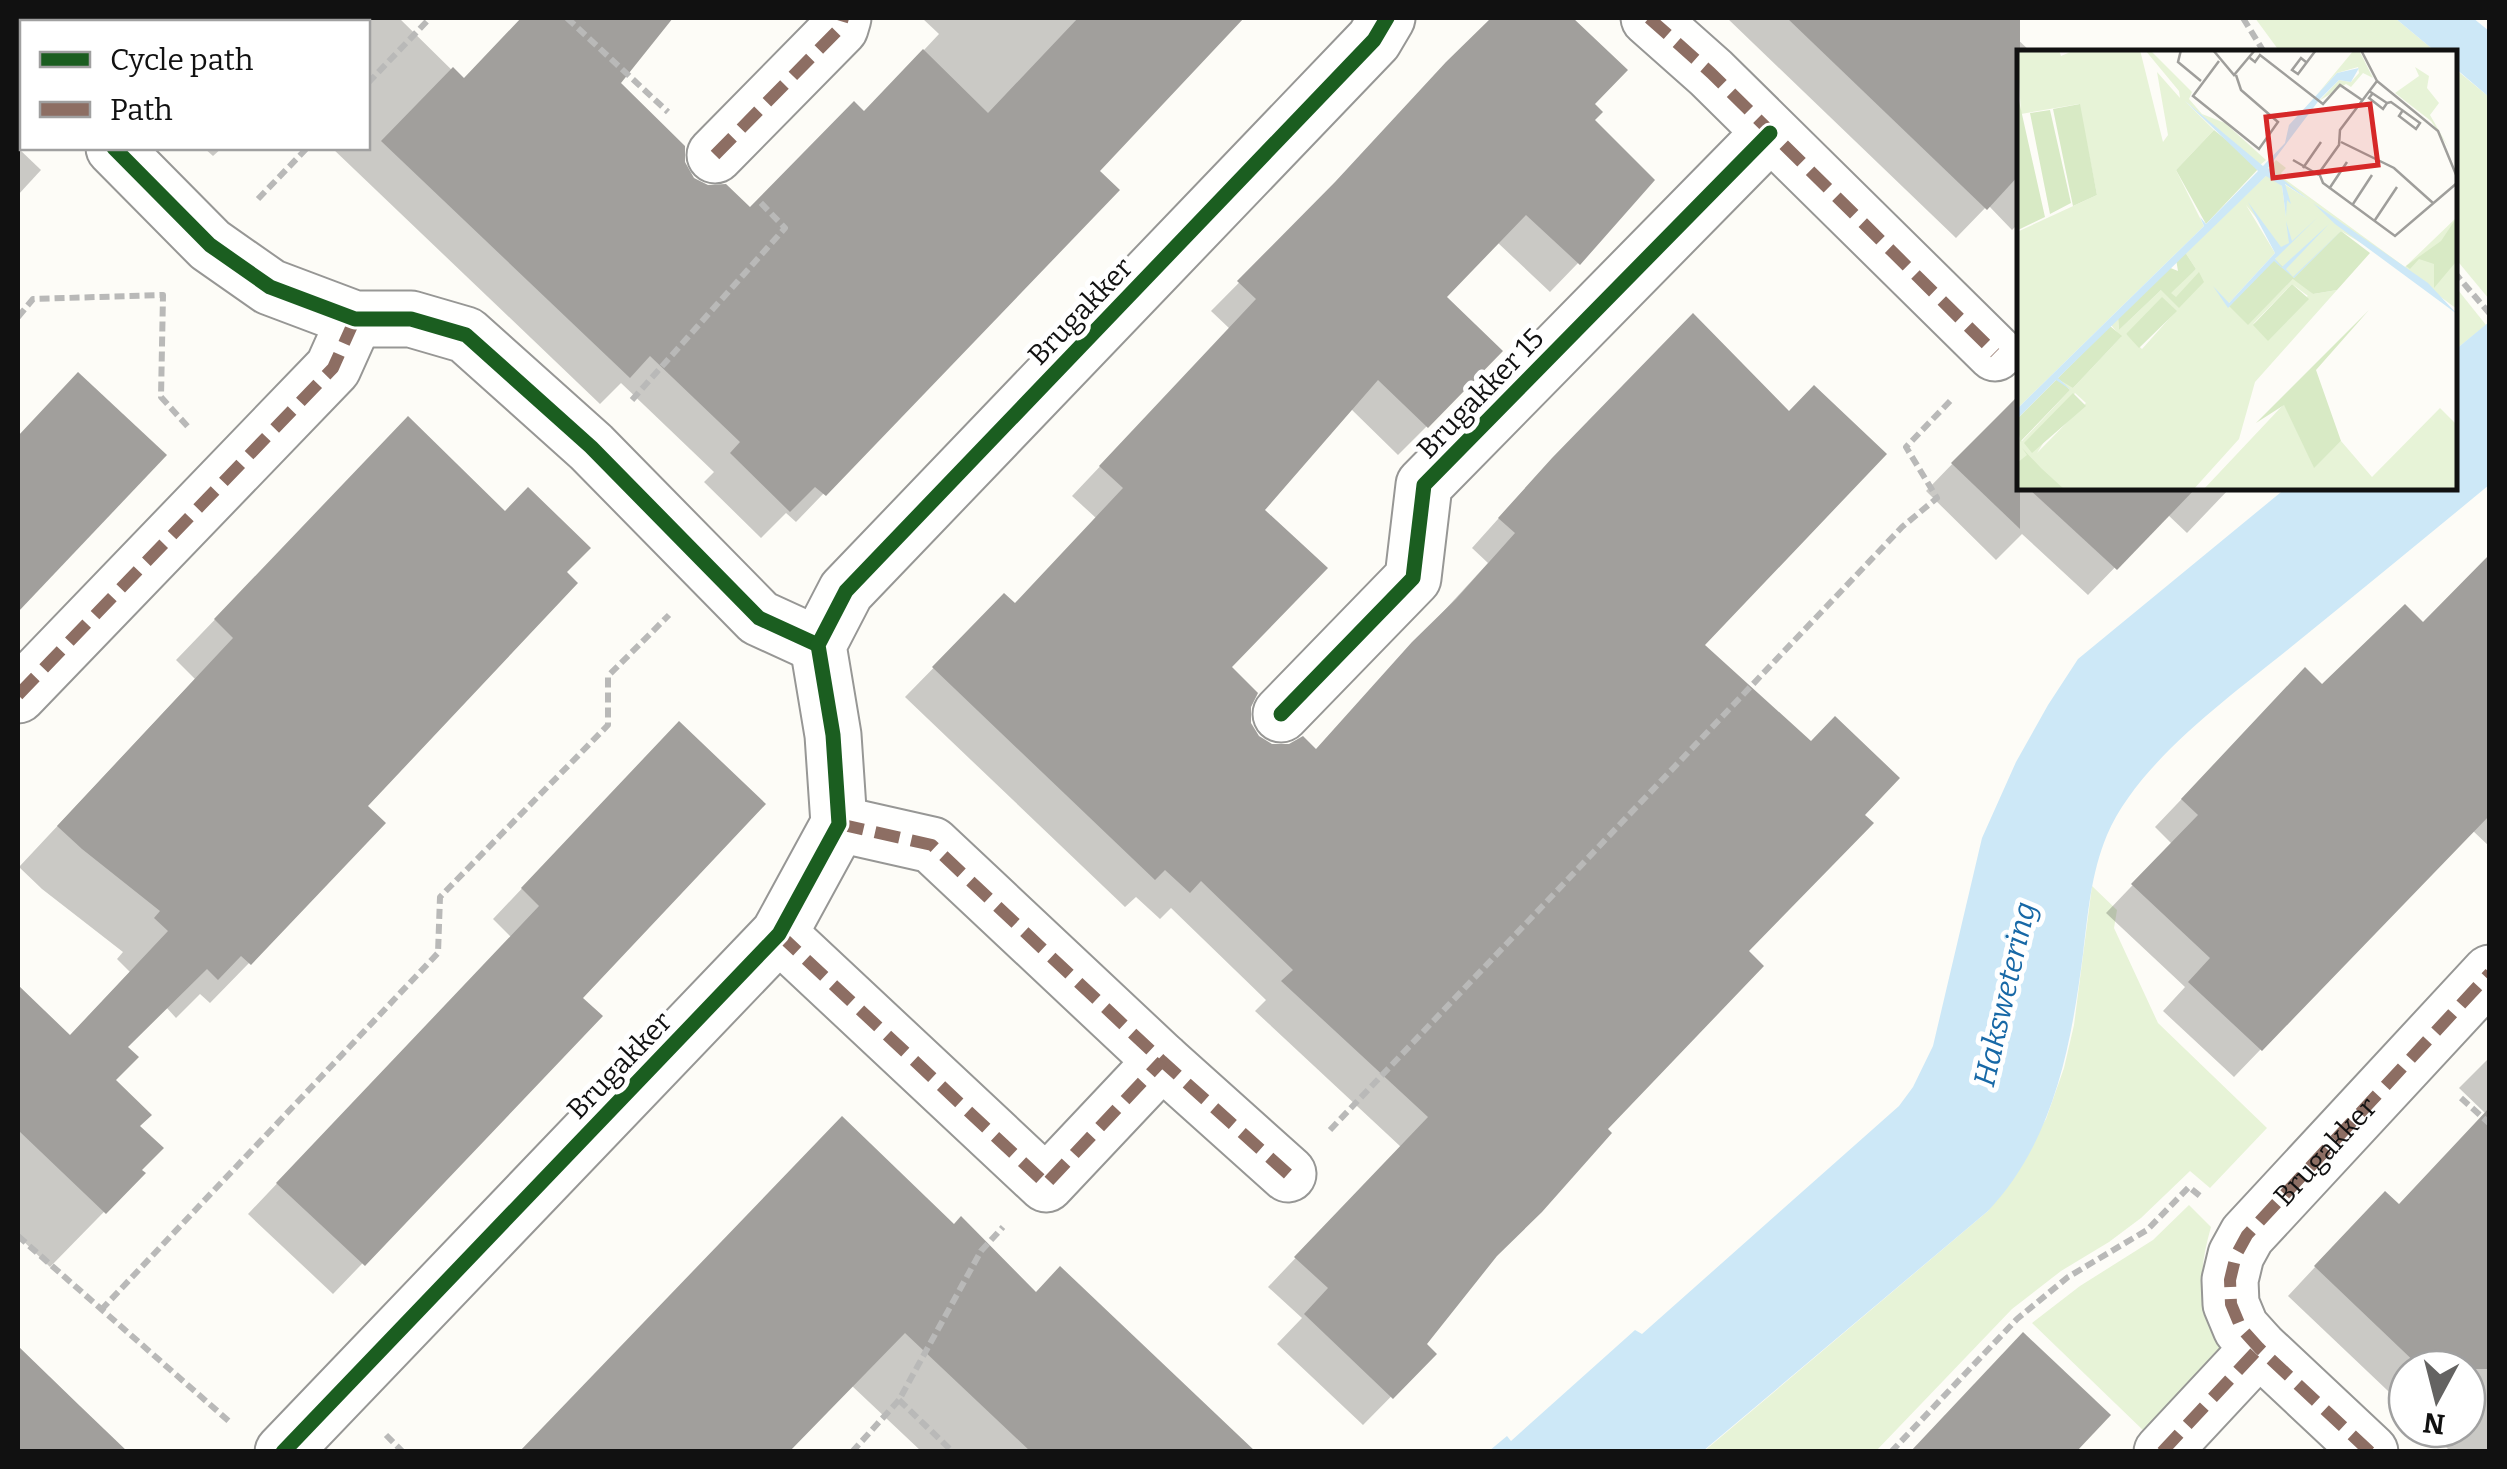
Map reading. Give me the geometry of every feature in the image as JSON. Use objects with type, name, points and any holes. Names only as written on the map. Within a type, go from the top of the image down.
[{"type":"street","points":[[715,155],[840,28],[843,18]]},
{"type":"street","name":"Brugakker","points":[[818,645],[846,591],[1374,40],[1387,18]]},
{"type":"street","points":[[1649,18],[1995,354]]},
{"type":"street","name":"Brugakker 15","points":[[1281,714],[1413,578],[1424,485],[1770,134]]},
{"type":"street","points":[[116,150],[210,244],[270,287],[355,319],[411,318],[466,335],[591,447],[759,618],[818,645],[833,735],[840,824],[932,845],[1288,1174]]},
{"type":"street","points":[[18,694],[333,368],[355,319]]},
{"type":"street","name":"Brugakker","points":[[283,1452],[779,934],[840,824]]},
{"type":"street","points":[[779,934],[1046,1184],[1162,1060]]},
{"type":"street","name":"Brugakker","points":[[2370,1452],[2242,1328],[2232,1304],[2230,1280],[2236,1254],[2247,1235],[2490,972]]},
{"type":"street","points":[[2162,1452],[2259,1348]]},
{"type":"path","points":[[370,81],[430,18]]},
{"type":"path","points":[[567,18],[715,155],[785,228],[591,447]]},
{"type":"path","points":[[2243,18],[2263,50]]},
{"type":"path","points":[[2457,275],[2490,314]]},
{"type":"path","points":[[18,317],[33,299],[163,295],[160,397],[231,474]]},
{"type":"path","points":[[1288,1174],[1888,542],[1936,498],[1906,447],[1995,354]]},
{"type":"path","points":[[101,1310],[438,953],[440,897],[608,725],[608,676],[713,572]]},
{"type":"path","points":[[852,1452],[900,1400],[981,1250],[1046,1184]]},
{"type":"path","points":[[1891,1452],[2017,1319],[2068,1277],[2147,1230],[2190,1187],[2247,1235]]},
{"type":"path","points":[[18,1236],[234,1426]]},
{"type":"path","points":[[900,1400],[954,1452]]},
{"type":"green space","points":[[2255,18],[2395,18],[2434,50],[2279,50]]},
{"type":"green space","points":[[2457,70],[2489,97],[2489,299],[2457,260]]},
{"type":"green space","points":[[2457,289],[2486,325],[2457,348]]},
{"type":"green space","points":[[2092,886],[2117,910],[2114,928],[2158,1023],[2267,1128],[2210,1188],[2190,1171],[2141,1218],[2012,1309],[1876,1451],[1703,1452],[1988,1211],[2046,1119],[2064,1068],[2074,1025]]},
{"type":"green space","points":[[2189,1205],[2211,1227],[2202,1284],[2209,1322],[2220,1350],[2145,1432],[2032,1323],[2080,1286],[2153,1240]]},
{"type":"water","points":[[2395,18],[2473,18],[2489,31],[2489,97],[2457,70],[2457,50],[2434,50]]},
{"type":"water","name":"Hakswetering","points":[[2489,322],[2489,485],[2217,706],[2165,755],[2122,807],[2107,835],[2094,879],[2072,1023],[2056,1091],[2029,1154],[1988,1211],[1703,1451],[1489,1451],[1507,1436],[1511,1441],[1635,1330],[1642,1334],[1899,1106],[1933,1046],[1982,838],[2016,762],[2078,659],[2284,490],[2457,490],[2457,348]]},
{"type":"building","points":[[521,18],[673,18],[621,83],[685,146],[685,162],[694,178],[708,185],[726,184],[750,207],[854,101],[864,111],[923,49],[988,113],[1078,18],[1244,18],[1100,171],[1120,190],[826,496],[815,487],[790,512],[730,453],[740,442],[650,356],[630,378],[381,141],[453,67],[464,78]]},
{"type":"building","points":[[1491,18],[1573,18],[1628,70],[1595,104],[1603,112],[1595,120],[1655,180],[1580,265],[1526,215],[1447,297],[1503,351],[1428,428],[1378,380],[1265,510],[1328,568],[1232,667],[1258,693],[1251,707],[1251,723],[1259,736],[1272,744],[1289,744],[1303,736],[1316,749],[1515,533],[1498,518],[1693,313],[1789,411],[1814,385],[1887,454],[1705,645],[1811,741],[1835,716],[1900,778],[1865,815],[1874,823],[1749,951],[1764,966],[1608,1129],[1612,1133],[1497,1256],[1427,1344],[1437,1354],[1393,1399],[1304,1314],[1328,1288],[1294,1257],[1428,1117],[1281,981],[1293,970],[1201,881],[1190,893],[1165,870],[1155,880],[932,667],[1004,593],[1015,603],[1123,488],[1099,466],[1256,299],[1237,281]]},
{"type":"building","points":[[1787,18],[2020,18],[2017,177],[1987,210]]},
{"type":"building","points":[[78,372],[167,455],[18,612],[18,436]]},
{"type":"building","points":[[2017,397],[2020,529],[1951,463]]},
{"type":"building","points":[[408,416],[505,511],[528,487],[591,548],[567,572],[578,583],[368,806],[386,823],[251,965],[241,956],[218,980],[207,969],[128,1047],[139,1057],[116,1080],[152,1115],[140,1126],[164,1148],[106,1214],[18,1130],[18,985],[70,1035],[168,931],[154,918],[160,911],[57,826],[233,638],[214,619]]},
{"type":"building","points":[[2030,490],[2194,490],[2117,570]]},
{"type":"building","points":[[2490,554],[2490,815],[2262,1051],[2188,982],[2210,958],[2131,884],[2198,815],[2181,799],[2305,667],[2322,684],[2405,604],[2423,622]]},
{"type":"building","points":[[679,721],[766,804],[583,998],[603,1016],[365,1266],[276,1183],[539,906],[521,888]]},
{"type":"building","points":[[2490,1107],[2490,1369],[2487,1349],[2401,1349],[2314,1266],[2385,1191],[2399,1204]]},
{"type":"building","points":[[842,1116],[954,1224],[961,1216],[1036,1292],[1060,1266],[1256,1452],[1031,1452],[905,1333],[789,1452],[519,1452]]},
{"type":"building","points":[[2023,1332],[2111,1415],[2076,1452],[1910,1452]]},
{"type":"building","points":[[18,1346],[80,1406],[128,1452],[18,1452]]},
{"type":"marked path","points":[[715,155],[840,28],[843,18]]},
{"type":"marked path","points":[[1649,18],[1711,73],[1995,353]]},
{"type":"marked path","points":[[18,695],[333,368],[355,319]]},
{"type":"marked path","points":[[839,824],[932,845],[1288,1174]]},
{"type":"marked path","points":[[779,934],[1046,1184],[1162,1061]]},
{"type":"marked path","points":[[2370,1452],[2241,1328],[2231,1304],[2230,1280],[2236,1255],[2247,1235],[2490,973]]},
{"type":"marked path","points":[[2162,1452],[2259,1348]]},
{"type":"cycle path","points":[[283,1452],[779,934],[839,824],[833,735],[818,645],[846,591],[1374,40],[1387,18]]},
{"type":"cycle path","points":[[1281,714],[1413,578],[1424,485],[1770,133]]},
{"type":"cycle path","points":[[116,150],[210,245],[270,287],[355,319],[411,319],[466,335],[591,447],[759,618],[818,645]]}]
